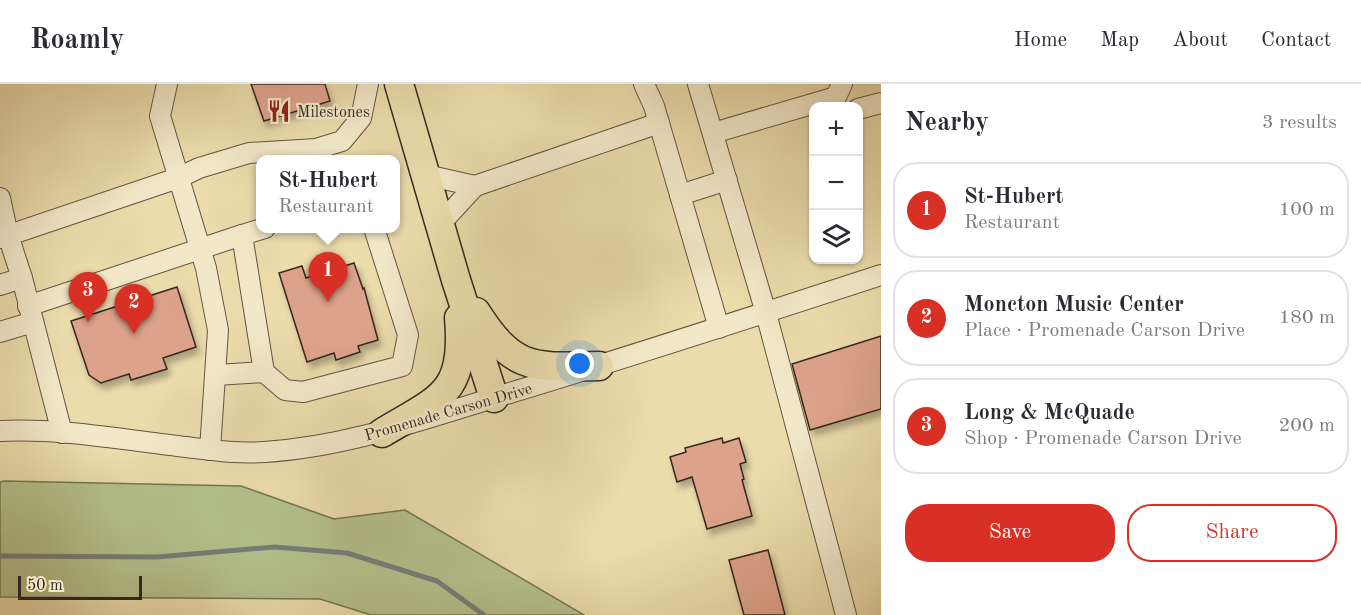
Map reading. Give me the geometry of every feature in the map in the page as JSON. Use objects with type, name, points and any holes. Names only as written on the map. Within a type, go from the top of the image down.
[{"type":"highway","points":[[399,84],[456,280],[494,398]]},
{"type":"highway","points":[[456,280],[491,336],[504,350],[522,361],[545,367],[599,366]]},
{"type":"highway","points":[[382,433],[431,404],[448,388],[459,368],[462,345],[456,280]]},
{"type":"street","points":[[167,84],[160,116],[200,250],[218,330],[210,450]]},
{"type":"street","points":[[4,237],[178,178],[199,168],[249,153],[316,149],[342,141],[361,118],[368,84]]},
{"type":"street","points":[[644,84],[651,97],[719,327]]},
{"type":"street","points":[[698,84],[766,313],[846,615]]},
{"type":"street","points":[[713,133],[842,96]]},
{"type":"street","points":[[863,108],[881,103]]},
{"type":"street","points":[[440,224],[475,186],[659,123]]},
{"type":"street","points":[[426,175],[475,186]]},
{"type":"street","points":[[680,195],[727,180]]},
{"type":"street","points":[[0,198],[4,237],[22,278],[62,433]]},
{"type":"street","points":[[0,332],[31,314],[256,231]]},
{"type":"street","points":[[242,235],[264,372],[285,390],[303,392],[402,366],[408,335],[376,233]]},
{"type":"street","name":"Promenade Carson Drive","points":[[0,431],[62,433],[210,450],[262,452],[325,445],[382,433],[881,275]]},
{"type":"street","points":[[0,285],[22,278]]},
{"type":"street","points":[[216,375],[264,372]]},
{"type":"green space","points":[[0,482],[241,486],[334,519],[405,510],[584,615],[371,615],[320,599],[0,597]]},
{"type":"building","name":"Milestones","points":[[251,84],[325,84],[330,101],[264,121]]},
{"type":"building","points":[[354,263],[364,288],[378,340],[358,346],[360,352],[336,360],[334,353],[307,362],[279,273],[302,266],[306,278]]},
{"type":"building","points":[[177,287],[196,347],[163,358],[167,369],[131,380],[129,374],[101,383],[89,375],[71,321]]},
{"type":"building","points":[[881,336],[881,409],[810,430],[792,364]]},
{"type":"building","points":[[722,438],[723,443],[739,438],[746,462],[740,464],[744,479],[742,480],[752,516],[707,529],[692,477],[677,482],[670,457],[686,452],[685,448]]},
{"type":"building","points":[[768,550],[785,615],[744,615],[729,560]]},
{"type":"waterway","points":[[0,556],[157,557],[275,547],[347,553],[437,581],[484,615]]},
{"type":"place","name":"Milestones","points":[[279,111]]},
{"type":"place","name":"St-Hubert","points":[[328,302]]},
{"type":"place","name":"Long & McQuade","points":[[88,322]]},
{"type":"place","name":"Moncton Music Center","points":[[134,334]]}]
